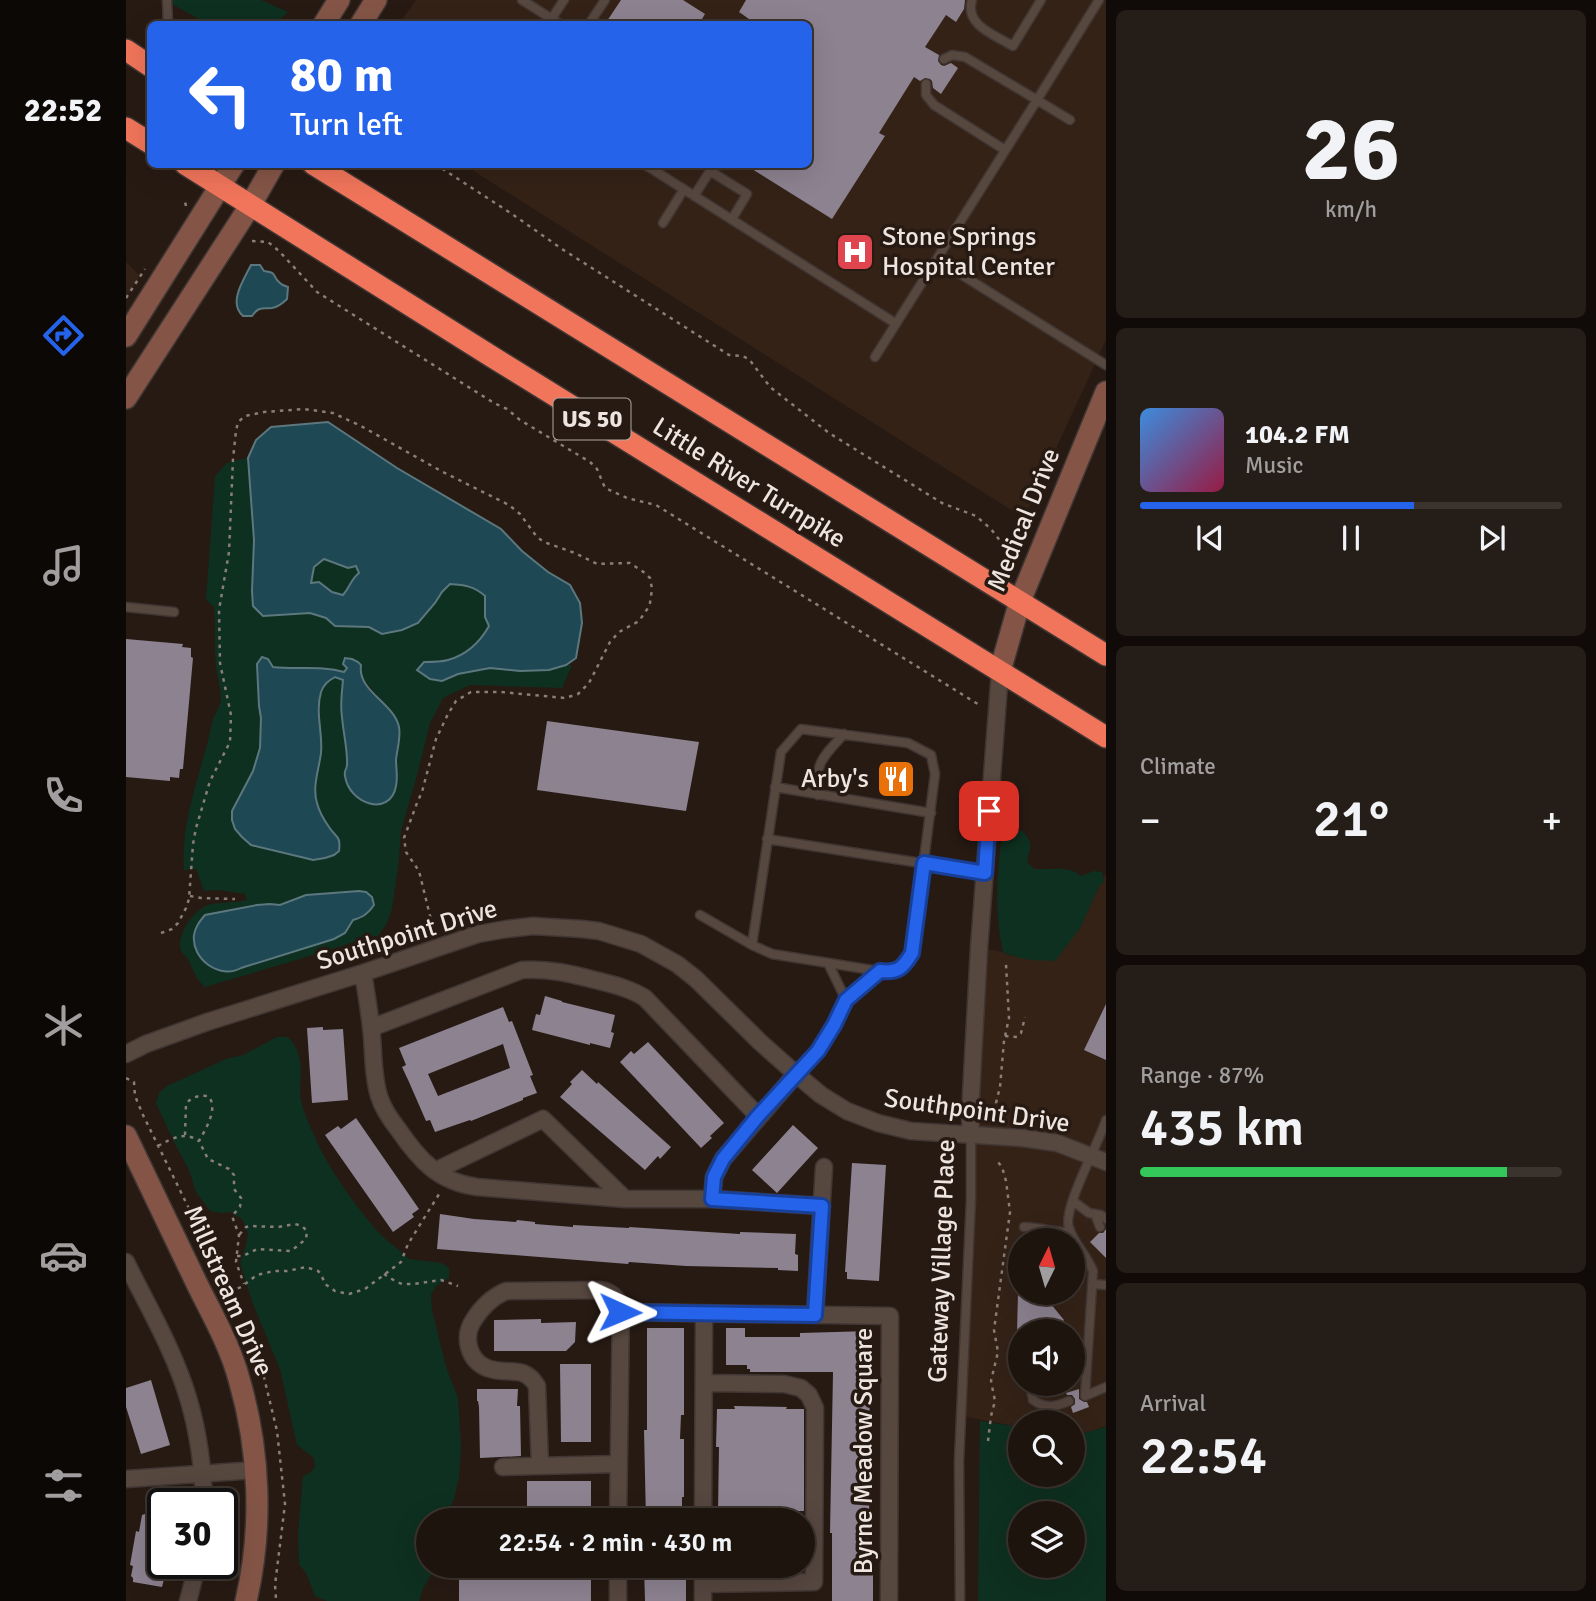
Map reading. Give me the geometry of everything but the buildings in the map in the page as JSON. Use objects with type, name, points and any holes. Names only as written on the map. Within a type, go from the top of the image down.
[{"type":"highway","points":[[126,50],[147,64]]},
{"type":"highway","points":[[126,128],[147,141]]},
{"type":"highway","name":"Little River Turnpike","points":[[191,168],[1106,737]]},
{"type":"highway","name":"Little River Turnpike","points":[[319,168],[1106,655]]},
{"type":"street","points":[[326,21],[339,0]]},
{"type":"street","points":[[363,21],[376,0]]},
{"type":"street","points":[[126,336],[231,168]]},
{"type":"street","points":[[126,398],[272,168]]},
{"type":"street","name":"Medical Drive","points":[[1000,671],[1020,601],[1106,392]]},
{"type":"street","name":"Gateway Village Place","points":[[971,1135],[970,1114],[985,873],[1000,671]]},
{"type":"street","name":"Southpoint Drive","points":[[126,1054],[207,1022],[478,934],[533,926],[558,926],[599,931],[641,944],[677,964],[796,1074],[835,1104],[878,1123],[911,1131],[1044,1140],[1099,1159]]},
{"type":"street","points":[[371,1028],[522,970],[563,972],[633,990],[645,998],[758,1116]]},
{"type":"street","points":[[363,973],[373,1065],[380,1100],[416,1154],[441,1175],[462,1185],[477,1187],[625,1199],[712,1199],[822,1206]]},
{"type":"street","points":[[712,1199],[714,1177],[723,1159],[796,1074]]},
{"type":"street","points":[[441,1175],[543,1119],[625,1199]]},
{"type":"street","name":"Millstream Drive","points":[[126,1136],[239,1377],[250,1422],[256,1469],[255,1546],[246,1601]]},
{"type":"street","points":[[815,1315],[824,1167]]},
{"type":"street","points":[[126,1262],[189,1399],[198,1436],[204,1488]]},
{"type":"street","points":[[540,1466],[537,1386],[525,1373],[486,1368],[477,1361],[468,1345],[471,1324],[497,1294],[506,1291],[610,1292],[621,1305],[618,1508]]},
{"type":"street","name":"Byrne Meadow Square","points":[[620,1312],[890,1316],[889,1601]]},
{"type":"street","points":[[703,1508],[704,1314]]},
{"type":"street","points":[[703,1584],[814,1582],[816,1451],[815,1408],[809,1395],[801,1388],[784,1384],[704,1383]]},
{"type":"street","points":[[503,1467],[618,1464]]},
{"type":"street","points":[[126,1479],[256,1469]]},
{"type":"street","points":[[618,1578],[618,1601]]},
{"type":"street","points":[[703,1578],[703,1601]]},
{"type":"street","points":[[188,1601],[194,1579]]},
{"type":"lane","points":[[167,0],[168,21]]},
{"type":"lane","points":[[522,0],[549,21]]},
{"type":"lane","points":[[551,21],[564,0]]},
{"type":"lane","points":[[591,21],[605,0]]},
{"type":"lane","points":[[972,0],[970,9],[975,23],[1013,46],[1041,0]]},
{"type":"lane","points":[[875,357],[1100,0]]},
{"type":"lane","points":[[944,59],[951,55],[965,57],[1070,120]]},
{"type":"lane","points":[[926,84],[926,94],[934,105],[1005,150]]},
{"type":"lane","points":[[650,168],[895,323]]},
{"type":"lane","points":[[694,196],[710,171],[747,194],[732,219]]},
{"type":"lane","points":[[663,223],[684,189]]},
{"type":"lane","points":[[937,260],[1106,365]]},
{"type":"lane","points":[[126,607],[174,612]]},
{"type":"lane","points":[[700,915],[752,945],[772,954],[891,972],[904,966],[912,953],[931,813],[935,774],[931,755],[908,743],[801,729],[781,752],[752,945]]},
{"type":"lane","points":[[818,795],[816,774],[821,761],[844,734]]},
{"type":"lane","points":[[775,787],[931,813]]},
{"type":"lane","points":[[767,839],[985,873]]},
{"type":"lane","points":[[828,963],[846,1000]]},
{"type":"lane","points":[[796,1074],[818,1051],[846,1000],[880,971]]},
{"type":"lane","points":[[1069,1228],[1068,1217],[1073,1201],[1099,1159],[1106,1120]]},
{"type":"lane","name":"Gateway Village Place","points":[[960,1601],[959,1461],[971,1199],[971,1135]]},
{"type":"lane","points":[[1073,1201],[1089,1213],[1101,1215],[1106,1219]]},
{"type":"lane","points":[[1095,1214],[1100,1227]]},
{"type":"lane","points":[[1024,1227],[1031,1228]]},
{"type":"lane","points":[[1085,1255],[1093,1271],[1085,1396],[1106,1387]]},
{"type":"lane","points":[[1093,1284],[1106,1286]]},
{"type":"lane","points":[[1032,1396],[1033,1400],[1044,1407],[1069,1401]]},
{"type":"path","points":[[441,168],[729,355],[750,359],[770,387],[829,433],[942,503],[976,516],[1005,547]]},
{"type":"path","points":[[252,241],[268,242],[317,292],[590,461],[597,469],[605,488],[613,493],[656,505],[996,716]]},
{"type":"path","points":[[126,298],[140,276]]},
{"type":"path","points":[[162,933],[178,923],[186,908],[190,896],[196,828],[210,780],[230,742],[231,715],[220,663],[219,610],[230,543],[231,484],[238,422],[246,416],[284,410],[333,413],[509,505],[544,542],[597,564],[630,563],[650,578],[650,603],[642,617],[619,632],[610,642],[589,683],[578,694],[565,698],[471,692],[456,701],[452,707],[436,739],[422,792],[404,838],[406,852],[419,871],[433,928]]},
{"type":"path","points":[[190,896],[235,899]]},
{"type":"path","points":[[999,1111],[996,1103],[1002,1076],[1009,1005],[1006,964]]},
{"type":"path","points":[[1005,1036],[1017,1037],[1026,1017]]},
{"type":"path","points":[[185,1135],[186,1104],[201,1095],[208,1096],[213,1108],[199,1141]]},
{"type":"path","points":[[159,1146],[178,1136],[195,1138],[208,1159],[229,1169],[234,1175],[234,1189],[242,1198],[240,1207],[232,1216],[239,1235],[237,1267],[244,1284]]},
{"type":"path","points":[[988,1441],[995,1401],[990,1381],[998,1352],[994,1330],[1010,1212],[1006,1181],[998,1162]]},
{"type":"path","points":[[230,1292],[257,1275],[306,1267],[321,1274],[328,1288],[335,1292],[349,1294],[365,1289],[401,1262],[408,1244],[435,1203],[441,1175]]},
{"type":"path","points":[[237,1256],[257,1249],[291,1251],[306,1239],[307,1234],[302,1226],[295,1224],[278,1227],[250,1226],[239,1235]]},
{"type":"path","points":[[384,1274],[402,1284],[441,1280],[458,1286]]},
{"type":"shaded area","name":"Stone Springs Hospital Center","points":[[416,0],[1106,0],[1106,340],[1024,518],[469,168],[812,168],[812,21],[401,21]]},
{"type":"shaded area","points":[[126,262],[140,276],[126,298]]},
{"type":"shaded area","points":[[1106,875],[1106,1426],[1085,1433],[1085,1410],[1008,1410],[1008,1425],[961,1416],[979,948],[1011,956],[1080,928],[1099,886],[1104,882],[1103,876]]},
{"type":"green space","points":[[171,0],[261,0],[288,12],[278,21],[203,21],[170,3]]},
{"type":"green space","points":[[247,458],[254,540],[253,606],[263,616],[310,613],[326,618],[335,626],[369,627],[382,634],[418,623],[450,584],[465,585],[485,596],[485,617],[489,626],[477,642],[462,655],[446,661],[425,662],[418,671],[441,681],[484,669],[539,671],[572,665],[562,688],[470,685],[443,698],[430,723],[401,830],[392,909],[378,936],[205,987],[182,951],[180,944],[184,930],[197,912],[208,905],[247,900],[245,894],[204,891],[196,869],[184,870],[188,814],[213,720],[221,701],[215,659],[214,607],[206,600],[215,476],[227,463]],"holes":[[[268,660],[273,667],[318,668],[344,672],[347,667],[360,672],[392,712],[399,726],[394,791],[386,801],[366,804],[344,735],[341,700],[343,680],[335,677],[325,683],[319,701],[321,751],[315,788],[316,801],[330,830],[337,835],[265,848],[251,845],[232,811],[251,775],[259,750],[261,725],[257,664]],[[359,891],[361,918],[353,920],[351,926],[323,943],[233,972],[229,909],[260,904],[279,905]]]},
{"type":"green space","points":[[324,559],[347,568],[355,566],[359,572],[343,595],[311,584],[314,567]]},
{"type":"green space","points":[[1010,828],[1013,831],[1023,831],[1027,836],[1030,847],[1027,862],[1034,869],[1065,869],[1081,876],[1094,871],[1102,872],[1104,882],[1099,886],[1080,928],[1055,961],[1016,957],[1003,952],[997,907],[998,878],[1002,833]]},
{"type":"green space","points":[[277,1037],[288,1037],[299,1057],[300,1093],[305,1114],[334,1173],[380,1234],[409,1259],[442,1263],[449,1268],[449,1278],[436,1286],[431,1295],[446,1367],[458,1398],[461,1447],[459,1477],[450,1508],[416,1508],[416,1578],[429,1578],[419,1601],[327,1601],[315,1596],[306,1573],[299,1564],[298,1534],[303,1476],[315,1467],[314,1458],[297,1445],[280,1369],[253,1304],[240,1263],[248,1233],[242,1219],[230,1212],[210,1211],[196,1192],[189,1170],[156,1103],[159,1093],[167,1086],[226,1059],[243,1055]]},
{"type":"green space","points":[[980,1421],[1008,1425],[1008,1487],[1085,1487],[1085,1433],[1106,1427],[1106,1601],[978,1601]]},
{"type":"water","points":[[251,265],[260,265],[264,271],[273,274],[277,281],[288,287],[287,299],[276,307],[259,309],[252,316],[243,316],[237,305],[237,298]]},
{"type":"water","points":[[328,422],[397,468],[501,529],[522,551],[548,572],[570,585],[580,603],[582,623],[576,658],[566,665],[549,670],[490,668],[458,674],[442,681],[430,679],[417,670],[424,662],[445,661],[461,655],[477,642],[489,626],[485,617],[485,596],[473,588],[460,585],[450,584],[418,623],[382,634],[369,627],[335,626],[326,618],[310,613],[263,616],[253,606],[254,540],[248,458],[256,440],[271,427]],"holes":[[[324,559],[348,568],[356,566],[359,573],[343,595],[332,592],[319,582],[311,583],[314,567]]]},
{"type":"water","points":[[262,657],[268,659],[273,667],[344,672],[347,668],[343,664],[345,658],[358,662],[370,690],[390,711],[399,727],[397,783],[392,796],[386,802],[370,804],[354,794],[345,776],[347,760],[341,708],[343,680],[335,677],[322,689],[319,700],[321,753],[316,797],[322,815],[339,839],[339,851],[334,855],[313,860],[251,845],[235,829],[232,811],[253,771],[260,748],[257,664]]},
{"type":"water","points":[[359,891],[372,897],[374,905],[365,915],[353,920],[345,933],[334,939],[233,971],[224,971],[208,965],[194,944],[198,924],[205,915],[257,905],[280,905],[306,895]]},
{"type":"place","name":"Stone Springs Hospital Center","points":[[855,252]]},
{"type":"place","name":"Arby's","points":[[896,779]]},
{"type":"route","points":[[620,1312],[815,1315],[822,1206],[712,1199],[714,1177],[723,1159],[758,1116],[818,1051],[846,1000],[880,971],[891,972],[904,966],[912,953],[924,863],[985,873],[989,811]]}]
